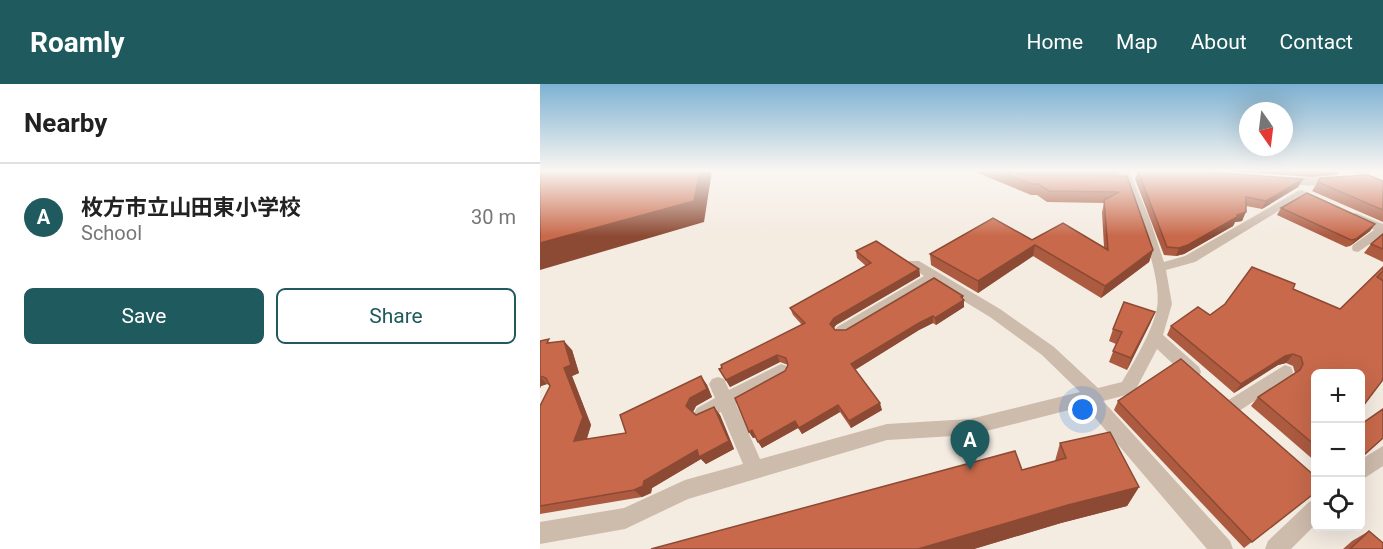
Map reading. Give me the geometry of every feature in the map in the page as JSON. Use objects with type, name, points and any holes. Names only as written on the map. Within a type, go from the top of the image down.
[{"type":"street","points":[[540,533],[625,518],[685,490],[887,432],[970,427],[1128,388],[1165,305],[1159,268],[1133,193]]},
{"type":"street","points":[[1159,268],[1190,259],[1308,193]]},
{"type":"street","points":[[1342,211],[1383,229],[1358,248]]},
{"type":"street","points":[[914,264],[995,313],[1048,351],[1092,398],[1222,549]]},
{"type":"street","points":[[842,331],[935,276]]},
{"type":"street","points":[[1153,336],[1206,383]]},
{"type":"street","points":[[703,413],[721,393],[781,371]]},
{"type":"street","points":[[1249,420],[1228,402],[1285,372]]},
{"type":"street","points":[[721,393],[754,469]]},
{"type":"street","points":[[1365,468],[1383,455]]},
{"type":"street","points":[[1276,549],[1311,514]]},
{"type":"building","points":[[540,193],[696,193],[694,201],[540,243]]},
{"type":"building","points":[[1118,193],[1133,193],[1153,250],[1105,286],[1035,245],[978,281],[930,254],[993,218],[1032,240],[1063,223],[1108,250],[1104,200]]},
{"type":"building","points":[[1146,193],[1280,193],[1266,201],[1246,197],[1246,212],[1237,215],[1188,245],[1179,248],[1167,247]]},
{"type":"building","points":[[1307,193],[1375,224],[1356,239],[1351,240],[1281,208]]},
{"type":"building","points":[[1343,193],[1383,193],[1383,210]]},
{"type":"building","points":[[1383,234],[1383,249],[1371,244]]},
{"type":"building","points":[[876,241],[919,269],[834,318],[830,324],[835,330],[846,330],[934,278],[963,296],[961,297],[964,300],[935,318],[933,316],[919,323],[851,364],[880,403],[849,421],[838,405],[799,428],[795,421],[758,442],[752,430],[749,432],[735,398],[785,371],[788,365],[786,358],[777,355],[726,380],[719,369],[722,368],[721,365],[805,323],[790,308],[871,263],[856,251]]},
{"type":"building","points":[[1252,267],[1295,284],[1293,289],[1340,309],[1383,267],[1383,271],[1377,277],[1383,281],[1382,381],[1365,403],[1365,369],[1311,369],[1311,442],[1258,397],[1300,370],[1303,364],[1301,357],[1293,354],[1285,356],[1241,384],[1171,326],[1198,307],[1210,315],[1225,304]]},
{"type":"building","points":[[1124,302],[1155,312],[1131,358],[1113,351],[1122,332],[1113,329]]},
{"type":"building","points":[[549,339],[547,343],[564,341],[571,365],[564,368],[583,417],[574,441],[626,433],[620,415],[701,376],[707,389],[690,398],[686,406],[696,415],[714,407],[729,441],[699,457],[697,450],[644,481],[643,486],[634,490],[540,506],[540,406],[550,386],[546,378],[540,376],[540,341]]},
{"type":"building","points":[[1181,359],[1311,473],[1311,496],[1252,542],[1118,401]]},
{"type":"building","points":[[1383,409],[1383,438],[1365,454],[1365,423]]},
{"type":"building","points":[[1110,432],[1139,487],[1068,505],[918,549],[651,549],[1015,451],[1022,470],[1066,458],[1060,443]]},
{"type":"building","points":[[1369,531],[1383,543],[1383,549],[1350,549]]},
{"type":"place","name":"枚方市立山田東小学校","points":[[970,470]]}]
